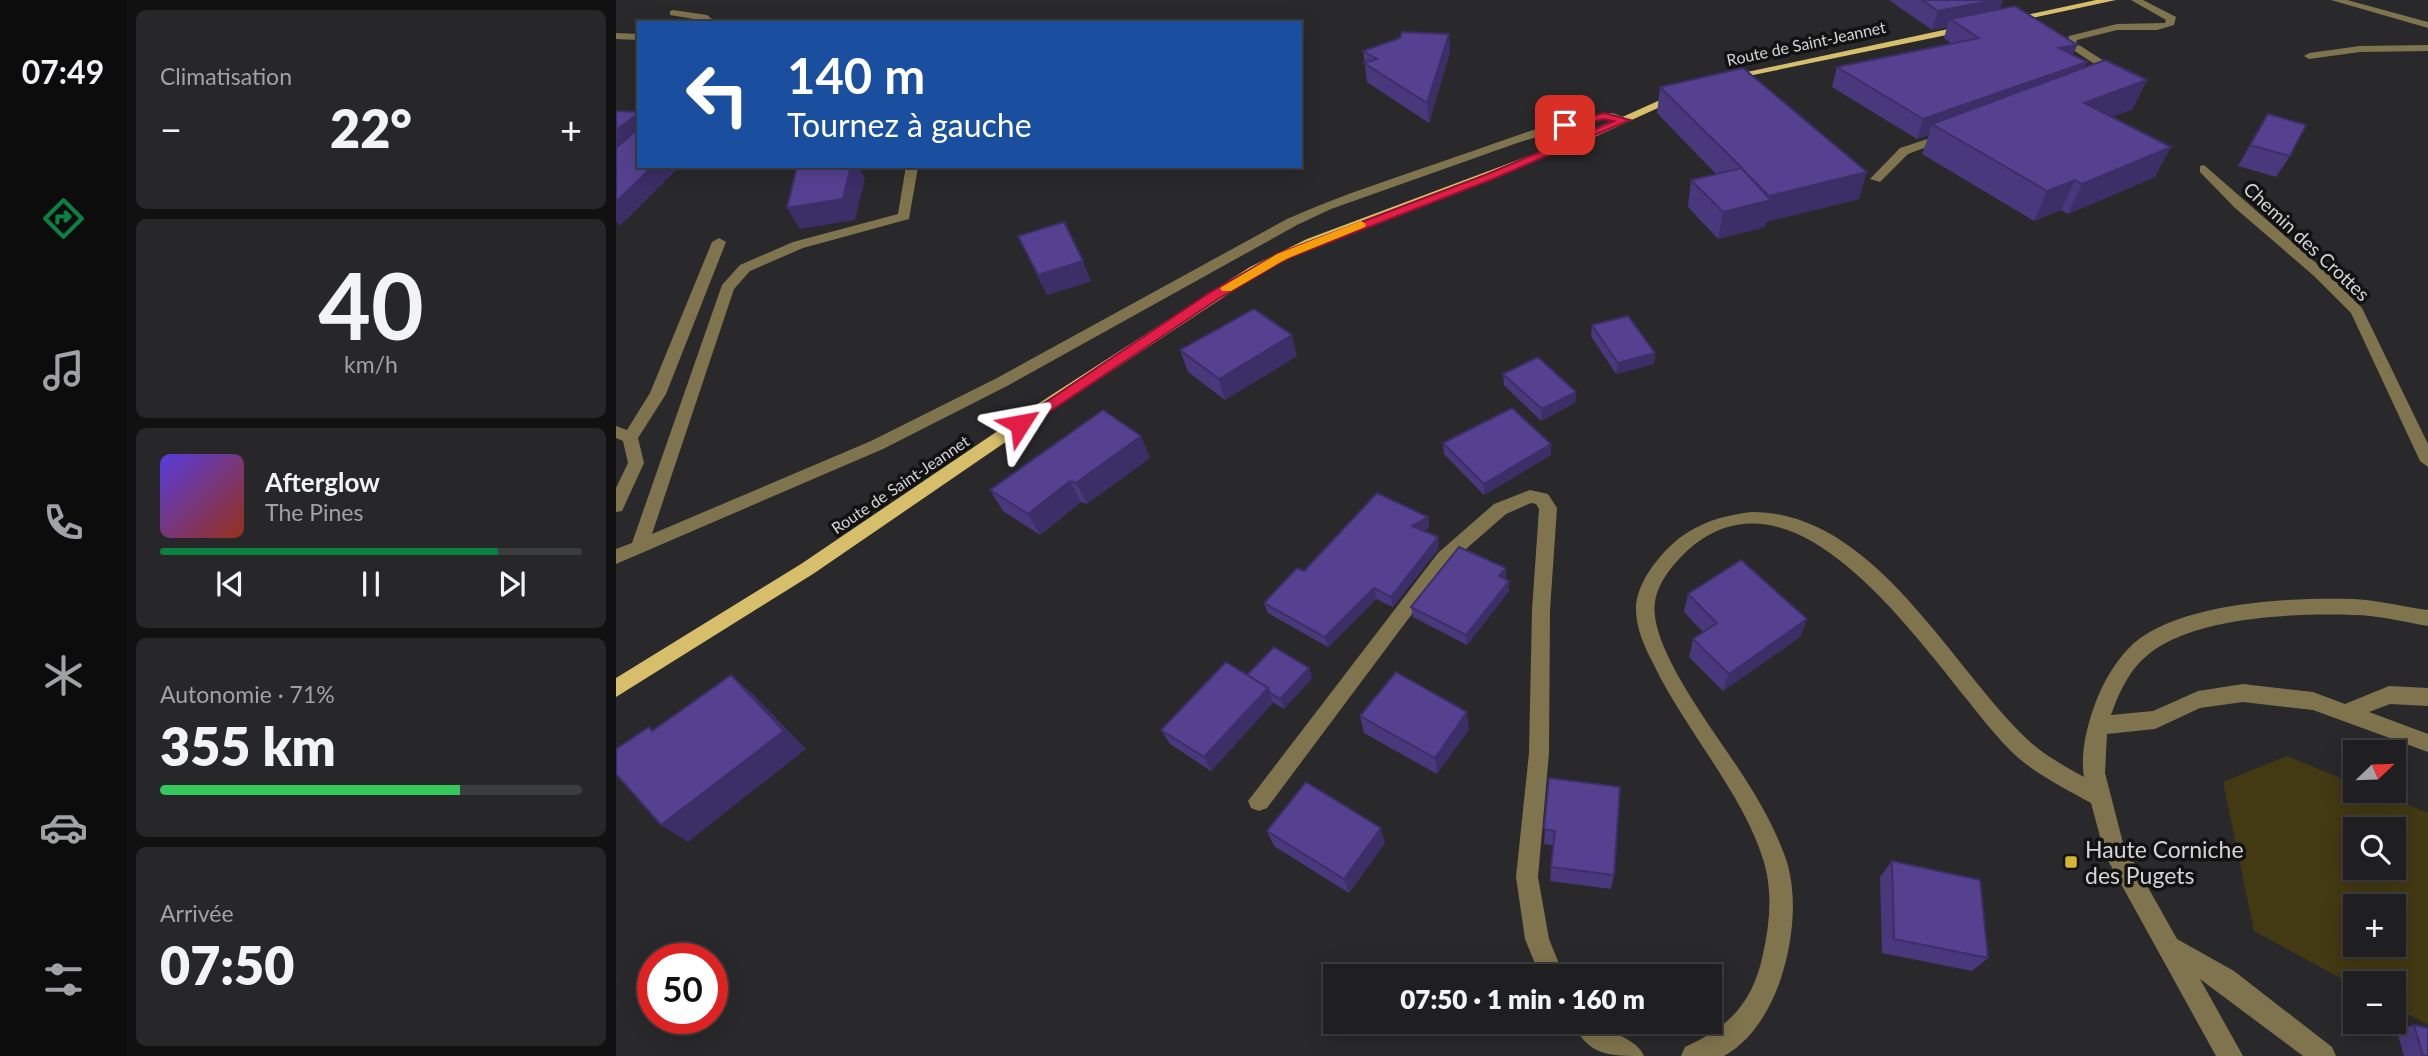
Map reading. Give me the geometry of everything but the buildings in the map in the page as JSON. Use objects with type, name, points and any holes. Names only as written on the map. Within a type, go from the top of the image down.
[{"type":"main road","name":"Route de Saint-Jeannet","points":[[1712,82],[1772,66],[2104,1]]},
{"type":"main road","name":"Route de Saint-Jeannet","points":[[616,688],[807,569],[1042,409],[1255,270],[1312,243],[1489,177],[1689,90]]},
{"type":"street","points":[[2104,78],[2120,76],[2071,44],[2073,38],[2100,29],[2169,25],[2172,19],[2136,0]]},
{"type":"street","points":[[2336,0],[2428,24]]},
{"type":"street","points":[[673,13],[703,17],[709,21]]},
{"type":"street","points":[[616,36],[637,37]]},
{"type":"street","points":[[2309,56],[2360,48],[2428,48]]},
{"type":"street","points":[[616,557],[877,445],[1002,382],[1292,222],[1326,206],[1516,140],[1590,118],[1613,116],[1625,120]]},
{"type":"street","points":[[1876,178],[1904,151],[1956,132]]},
{"type":"street","points":[[639,547],[727,288],[745,268],[798,245],[904,216],[912,168]]},
{"type":"street","name":"Chemin des Crottes","points":[[2204,169],[2239,205],[2319,273],[2357,311],[2428,461]]},
{"type":"street","points":[[616,506],[636,463],[623,435],[658,394],[719,242]]},
{"type":"street","points":[[1259,801],[1444,558],[1500,509],[1530,496],[1542,499],[1548,508],[1541,610],[1539,753],[1527,877],[1537,939],[1547,964]]},
{"type":"street","points":[[1695,1056],[1723,1042],[1745,1021],[1769,982],[1778,942],[1780,880],[1772,850],[1746,796],[1708,743],[1673,685],[1653,644],[1644,608],[1657,572],[1680,545],[1709,526],[1747,520],[1786,522],[1819,533],[1851,559],[1903,609],[2020,746],[2043,765],[2100,797]]},
{"type":"street","points":[[2230,1056],[2113,847],[2094,774],[2097,726],[2112,685],[2136,653],[2169,632],[2214,616],[2272,610],[2355,607],[2428,618]]},
{"type":"street","points":[[2097,726],[2155,720],[2198,700],[2243,694],[2314,701],[2428,743]]},
{"type":"street","points":[[2344,713],[2389,695],[2428,697]]},
{"type":"street","points":[[2166,945],[2225,980],[2323,1056]]},
{"type":"street","points":[[1596,1034],[1601,1040],[1631,1056]]},
{"type":"shaded area","points":[[2287,756],[2343,779],[2343,803],[2403,803],[2428,813],[2428,1025],[2406,1013],[2406,971],[2343,971],[2343,979],[2254,931],[2223,782]]},
{"type":"slow traffic","points":[[1227,288],[1282,256],[1361,224]]},
{"type":"place","name":"Haute Corniche des Pugets","points":[[2071,862]]},
{"type":"route","points":[[1020,424],[1173,322],[1282,256],[1489,177],[1625,120],[1604,116],[1565,125]]}]
